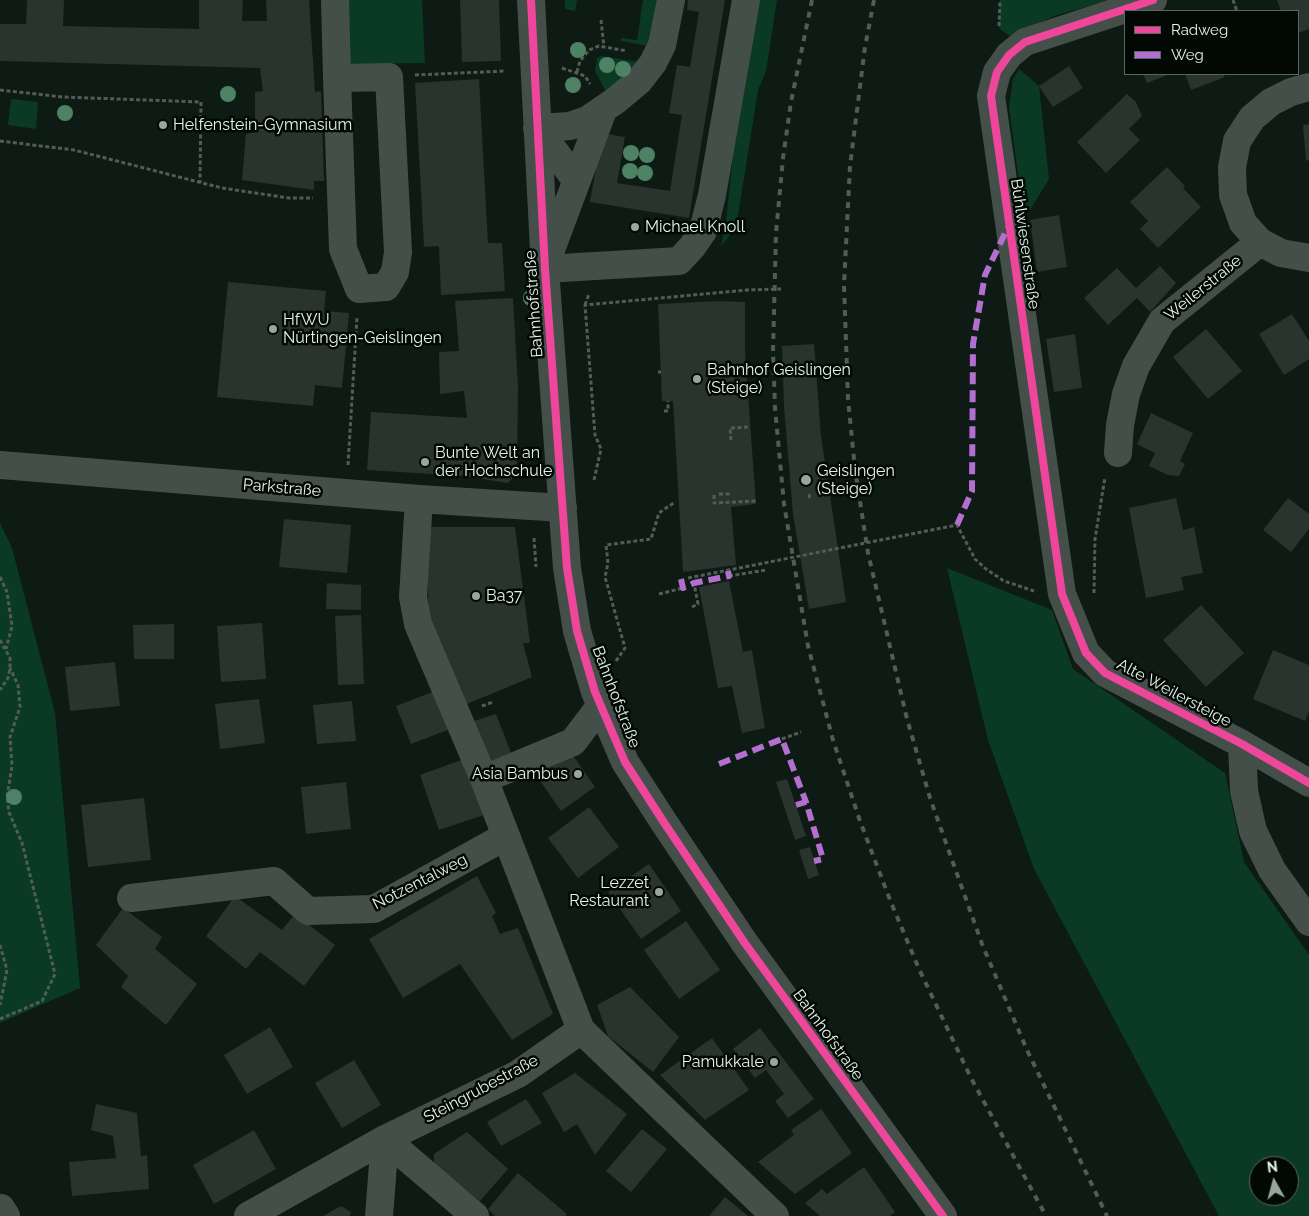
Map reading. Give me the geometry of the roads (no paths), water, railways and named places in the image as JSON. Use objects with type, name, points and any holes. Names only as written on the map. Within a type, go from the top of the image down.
[{"type":"street","points":[[335,0],[337,78],[343,249],[359,289],[386,287],[395,272],[398,252],[390,77],[337,78]]},
{"type":"street","name":"Bahnhofstraße","points":[[531,0],[545,269],[567,568],[577,631],[598,699],[626,762],[663,821],[744,942],[943,1216]]},
{"type":"street","points":[[537,128],[570,126],[587,120],[603,110],[639,81],[653,63],[662,45],[671,0]]},
{"type":"street","points":[[603,110],[545,269],[680,260],[692,247],[703,231],[712,195],[746,0]]},
{"type":"street","name":"Bühlwiesenstraße","points":[[1062,594],[991,96],[997,72],[1009,55],[1024,42],[1152,0]]},
{"type":"street","points":[[1309,87],[1291,92],[1271,102],[1252,118],[1237,142],[1232,167],[1233,195],[1243,223],[1260,242],[1281,253],[1309,258]]},
{"type":"street","points":[[537,128],[576,180]]},
{"type":"street","name":"Weilerstraße","points":[[1118,453],[1120,425],[1126,394],[1136,366],[1162,321],[1260,242]]},
{"type":"street","name":"Parkstraße","points":[[0,466],[419,499],[563,508]]},
{"type":"street","points":[[419,499],[413,597],[418,624],[484,779],[581,1030],[775,1216]]},
{"type":"street","name":"Alte Weilersteige","points":[[1062,594],[1086,653],[1105,673],[1242,744],[1309,783]]},
{"type":"street","points":[[484,779],[573,742],[598,699]]},
{"type":"street","points":[[1242,744],[1244,791],[1253,831],[1272,870],[1309,922]]},
{"type":"street","name":"Notzentalweg","points":[[131,898],[274,882],[308,911],[374,909],[506,836]]},
{"type":"street","name":"Steingrubestraße","points":[[248,1216],[385,1139],[518,1074],[581,1030]]},
{"type":"street","points":[[379,1216],[385,1139]]},
{"type":"street","points":[[385,1139],[475,1216]]},
{"type":"street","points":[[1,1208],[6,1216]]},
{"type":"railway","points":[[812,0],[791,102],[783,158],[776,233],[773,351],[775,408],[784,504],[808,646],[833,740],[860,821],[890,900],[919,969],[971,1078],[1046,1216]]},
{"type":"railway","points":[[874,0],[865,47],[850,166],[844,285],[848,399],[855,469],[868,553],[907,719],[930,798],[982,944],[1027,1050],[1107,1216]]},
{"type":"place","name":"Helfenstein-Gymnasium","points":[[163,125]]},
{"type":"place","name":"Michael Knoll","points":[[635,227]]},
{"type":"place","name":"HfWU Nürtingen-Geislingen","points":[[273,329]]},
{"type":"place","name":"Bahnhof Geislingen (Steige)","points":[[697,379]]},
{"type":"place","name":"Bunte Welt an der Hochschule","points":[[425,462]]},
{"type":"place","name":"Geislingen (Steige)","points":[[806,480]]},
{"type":"place","name":"Ba37","points":[[476,596]]},
{"type":"place","name":"Asia Bambus","points":[[578,774]]},
{"type":"place","name":"Lezzet Restaurant","points":[[659,892]]},
{"type":"place","name":"Pamukkale","points":[[774,1062]]}]
